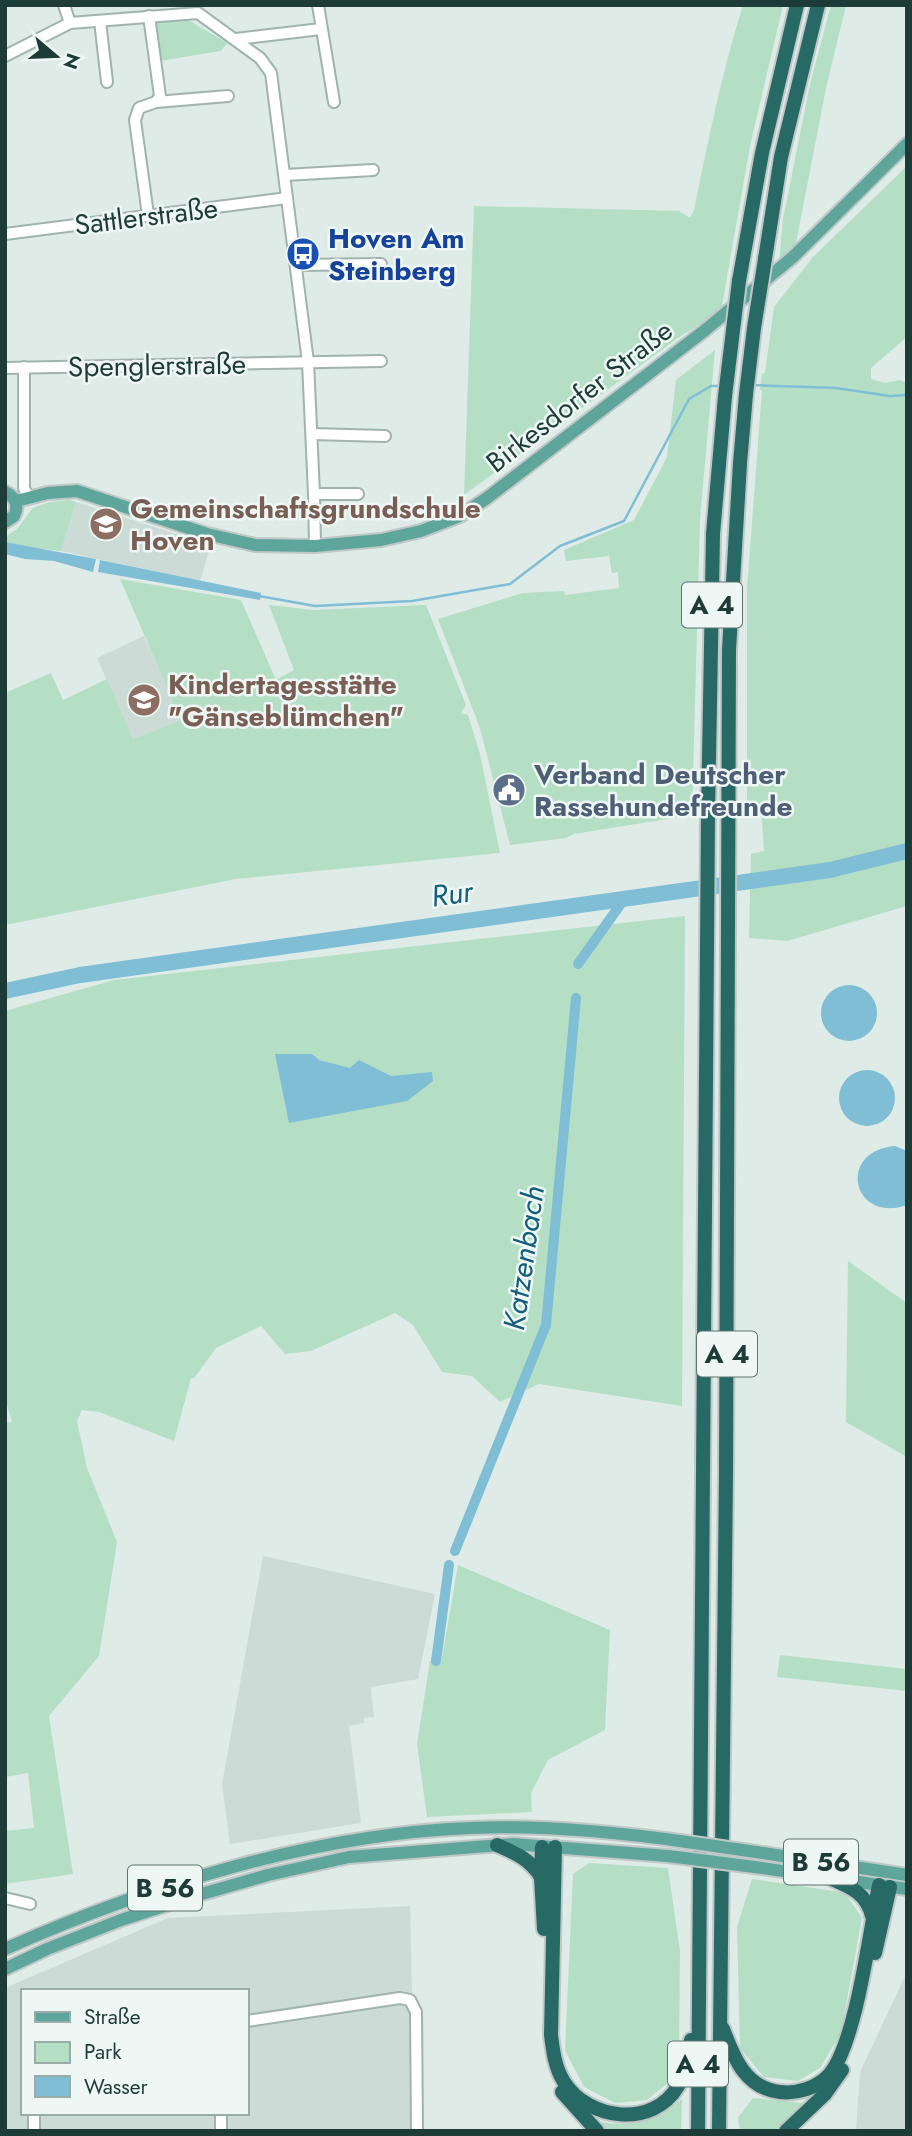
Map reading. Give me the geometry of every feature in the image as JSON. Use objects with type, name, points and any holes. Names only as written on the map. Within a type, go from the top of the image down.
[{"type":"highway","name":"A 4","points":[[698,2131],[708,816],[713,534],[725,396],[739,281],[762,153],[797,5]]},
{"type":"highway","name":"A 4","points":[[719,2131],[726,1474],[729,650],[739,477],[754,328],[781,157],[818,5]]},
{"type":"highway","points":[[497,1845],[524,1858],[535,1867],[541,1877]]},
{"type":"highway","name":"A 4","points":[[548,1847],[551,2035],[561,2076],[578,2098],[597,2110],[625,2115],[657,2106],[677,2087],[687,2061],[698,1997]]},
{"type":"highway","points":[[548,1847],[541,1877],[546,2059],[561,2092],[597,2131]]},
{"type":"highway","points":[[832,1879],[860,1894],[869,1905],[873,1917]]},
{"type":"highway","points":[[720,2020],[738,2066],[759,2086],[786,2093],[806,2090],[819,2083],[836,2064],[847,2038],[873,1917],[885,1881]]},
{"type":"highway","points":[[786,2131],[831,2087],[849,2053],[885,1881]]},
{"type":"main road","name":"Birkesdorfer Straße","points":[[22,499],[76,491],[207,534],[255,545],[315,546],[381,540],[421,531],[460,516],[704,331],[793,257],[907,144]]},
{"type":"main road","points":[[5,492],[22,499],[14,516],[5,522]]},
{"type":"main road","name":"B 56","points":[[5,1949],[117,1903],[192,1879],[355,1839],[471,1828],[556,1830],[670,1840],[757,1852],[885,1881],[907,1889]]},
{"type":"main road","points":[[542,1829],[548,1847]]},
{"type":"main road","points":[[548,1847],[556,1830]]},
{"type":"main road","name":"B 56","points":[[5,1969],[121,1920],[268,1875],[349,1857],[497,1845],[668,1856],[832,1879],[885,1881],[907,1875]]},
{"type":"street","points":[[64,5],[70,23]]},
{"type":"street","points":[[318,5],[334,102]]},
{"type":"street","points":[[5,56],[70,23],[199,9],[260,58],[271,73],[308,362],[315,546]]},
{"type":"street","points":[[149,16],[160,96],[156,102]]},
{"type":"street","points":[[100,21],[107,82]]},
{"type":"street","points":[[236,39],[321,29]]},
{"type":"street","points":[[148,215],[135,120],[139,108],[156,102],[228,96]]},
{"type":"street","points":[[285,175],[373,170]]},
{"type":"street","name":"Sattlerstraße","points":[[5,234],[287,198]]},
{"type":"street","points":[[297,265],[381,264]]},
{"type":"street","name":"Spenglerstraße","points":[[5,368],[380,361]]},
{"type":"street","points":[[22,499],[24,367]]},
{"type":"street","points":[[312,433],[385,436]]},
{"type":"street","points":[[314,494],[358,494]]},
{"type":"street","points":[[5,1898],[30,1904]]},
{"type":"street","points":[[248,2021],[400,1998],[410,2000],[416,2012],[416,2131]]},
{"type":"shaded area","name":"Gemeinschaftsgrundschule Hoven","points":[[76,502],[211,545],[200,581],[61,551]]},
{"type":"shaded area","name":"Kindertagesstätte \"Gänseblümchen\"","points":[[144,636],[182,720],[133,739],[97,658]]},
{"type":"shaded area","points":[[263,1556],[435,1594],[418,1679],[371,1687],[374,1717],[364,1718],[364,1723],[349,1726],[361,1823],[230,1844],[222,1784]]},
{"type":"shaded area","points":[[410,1906],[415,2131],[5,2131],[5,1988],[168,1918]]},
{"type":"shaded area","points":[[907,1972],[907,2131],[856,2131],[860,2072]]},
{"type":"green space","points":[[743,5],[783,5],[750,146],[721,311],[678,338],[464,495],[474,206],[679,211],[690,218]]},
{"type":"green space","points":[[831,5],[846,5],[826,88],[796,243],[779,263],[783,219],[810,84]]},
{"type":"green space","points":[[163,19],[190,21],[227,43],[221,51],[160,61],[154,25]]},
{"type":"green space","points":[[907,166],[907,337],[871,368],[871,379],[885,383],[900,380],[907,383],[907,906],[787,941],[749,938],[751,854],[764,851],[761,805],[747,808],[747,589],[760,390],[762,374],[765,373],[774,307],[813,257]]},
{"type":"green space","points":[[715,350],[700,519],[692,815],[574,834],[566,838],[510,845],[480,728],[438,619],[523,593],[564,591],[565,595],[619,588],[618,572],[612,573],[609,556],[566,561],[564,550],[634,520],[667,457],[676,380]]},
{"type":"green space","points":[[50,502],[76,502],[61,551],[5,542],[5,537],[17,529],[33,508]]},
{"type":"green space","points":[[120,579],[241,600],[276,680],[294,670],[269,605],[313,610],[426,605],[466,705],[461,713],[468,715],[480,754],[500,853],[236,879],[5,925],[5,693],[51,673],[63,700],[107,679],[133,739],[181,720]]},
{"type":"green space","points":[[685,916],[682,1406],[539,1384],[500,1402],[472,1376],[442,1372],[413,1325],[395,1313],[311,1351],[285,1354],[261,1326],[216,1348],[194,1378],[191,1378],[174,1441],[99,1412],[82,1410],[77,1421],[87,1468],[117,1542],[99,1656],[49,1716],[73,1874],[5,1884],[5,1831],[34,1828],[28,1773],[6,1777],[5,1773],[5,1423],[12,1422],[5,1398],[5,1011],[114,980]]},
{"type":"green space","points":[[848,1261],[907,1303],[907,1457],[846,1422]]},
{"type":"green space","points":[[458,1565],[610,1630],[605,1730],[548,1760],[531,1793],[532,1812],[427,1817],[417,1744],[430,1661],[441,1663]]},
{"type":"green space","points":[[780,1655],[907,1669],[907,1691],[777,1677]]},
{"type":"green space","points":[[589,1863],[668,1868],[680,1951],[679,2057],[669,2082],[647,2100],[615,2103],[584,2087],[565,2050],[573,1874]]},
{"type":"green space","points":[[752,1879],[841,1892],[848,1897],[862,1918],[841,2033],[820,2068],[798,2081],[764,2077],[740,2048],[737,1927]]},
{"type":"green space","points":[[753,2098],[804,2103],[774,2131],[740,2131],[738,2118]]},
{"type":"green space","points":[[682,2099],[681,2131],[604,2131],[593,2121],[621,2124],[641,2122]]},
{"type":"water","points":[[5,542],[96,559],[93,572],[54,561],[25,559],[5,554]]},
{"type":"water","points":[[100,560],[261,593],[260,600],[98,572]]},
{"type":"water","points":[[843,985],[855,985],[865,989],[873,997],[877,1013],[873,1029],[865,1037],[855,1041],[843,1041],[833,1037],[825,1029],[821,1019],[821,1007],[825,997],[833,989]]},
{"type":"water","points":[[275,1054],[312,1054],[319,1060],[350,1068],[359,1060],[391,1076],[432,1072],[433,1081],[407,1101],[289,1123]]},
{"type":"water","points":[[861,1070],[873,1070],[883,1074],[891,1082],[895,1098],[891,1114],[883,1122],[873,1126],[861,1126],[851,1122],[843,1114],[839,1104],[839,1092],[843,1082],[851,1074]]},
{"type":"water","points":[[895,1146],[907,1151],[907,1205],[888,1208],[874,1204],[863,1196],[858,1184],[858,1172],[864,1160],[876,1151]]},
{"type":"waterway","points":[[751,385],[836,388],[890,396],[907,395]]},
{"type":"waterway","points":[[259,596],[315,606],[412,601],[510,584],[560,546],[624,521],[689,399],[711,386],[719,386]]},
{"type":"waterway","name":"Rur","points":[[5,991],[80,975],[830,870],[907,851]]},
{"type":"waterway","name":"Katzenbach","points":[[578,964],[625,898]]},
{"type":"waterway","name":"Katzenbach","points":[[455,1551],[546,1325],[576,998]]},
{"type":"waterway","name":"Katzenbach","points":[[436,1661],[449,1565]]},
{"type":"place","name":"Hoven Am Steinberg","points":[[303,254]]},
{"type":"place","name":"Gemeinschaftsgrundschule Hoven","points":[[106,524]]},
{"type":"place","name":"Kindertagesstätte \"Gänseblümchen\"","points":[[144,700]]},
{"type":"place","name":"Verband Deutscher Rassehundefreunde","points":[[509,790]]}]
